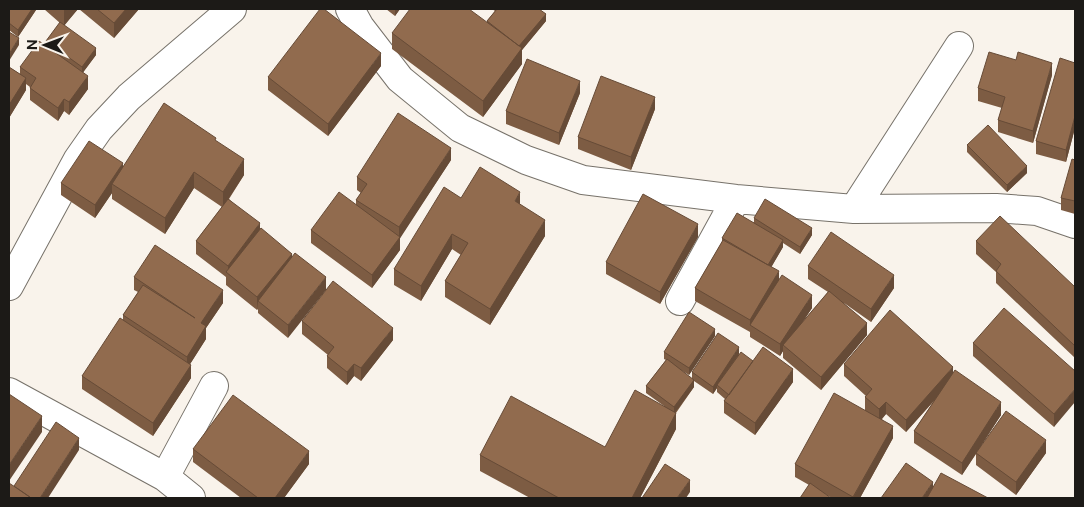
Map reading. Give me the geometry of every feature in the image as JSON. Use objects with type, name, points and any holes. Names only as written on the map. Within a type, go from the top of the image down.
[{"type":"street","points":[[9,286],[78,159],[99,129],[129,97],[232,9]]},
{"type":"street","points":[[350,9],[360,27],[400,79],[460,128],[526,160],[583,180],[736,199],[854,209],[996,208],[1029,210],[1075,224]]},
{"type":"street","points":[[854,209],[959,46]]},
{"type":"street","points":[[680,301],[736,199]]},
{"type":"street","points":[[166,477],[214,386]]},
{"type":"street","points":[[9,392],[166,477],[191,498]]},
{"type":"building","points":[[9,9],[32,9],[18,30],[9,23]]},
{"type":"building","points":[[97,9],[126,9],[114,23]]},
{"type":"building","points":[[320,9],[324,9],[381,53],[328,124],[268,77]]},
{"type":"building","points":[[410,9],[469,9],[522,48],[483,101],[392,33]]},
{"type":"building","points":[[497,9],[539,9],[546,14],[519,46],[487,21]]},
{"type":"building","points":[[60,22],[96,48],[82,67],[46,41]]},
{"type":"building","points":[[9,32],[19,38],[9,54]]},
{"type":"building","points":[[39,41],[88,76],[69,102],[64,99],[58,108],[30,88],[36,78],[20,67]]},
{"type":"building","points":[[989,52],[1016,60],[1018,52],[1052,63],[1033,131],[998,120],[1005,97],[978,88]]},
{"type":"building","points":[[1060,58],[1075,63],[1075,116],[1066,150],[1036,141]]},
{"type":"building","points":[[527,59],[580,81],[559,133],[506,111]]},
{"type":"building","points":[[9,67],[26,78],[9,105]]},
{"type":"building","points":[[601,76],[655,97],[631,157],[578,137]]},
{"type":"building","points":[[164,103],[244,159],[223,192],[194,172],[165,218],[112,184]]},
{"type":"building","points":[[398,113],[451,148],[399,227],[356,200],[367,184],[357,177]]},
{"type":"building","points":[[988,125],[1027,166],[1007,185],[967,145]]},
{"type":"building","points":[[89,141],[123,163],[95,205],[61,183]]},
{"type":"building","points":[[1072,159],[1075,160],[1075,201],[1061,198]]},
{"type":"building","points":[[480,167],[520,192],[515,201],[545,220],[490,309],[445,281],[468,243],[452,234],[421,286],[394,269],[444,187],[461,198]]},
{"type":"building","points":[[339,192],[400,237],[372,275],[311,230]]},
{"type":"building","points":[[643,194],[698,224],[660,292],[606,262]]},
{"type":"building","points":[[228,199],[260,223],[228,266],[196,241]]},
{"type":"building","points":[[765,199],[812,228],[800,247],[754,218]]},
{"type":"building","points":[[737,213],[783,240],[768,265],[722,238]]},
{"type":"building","points":[[1000,216],[1075,287],[1075,346],[996,271],[1001,264],[976,241]]},
{"type":"building","points":[[261,228],[292,254],[257,297],[226,272]]},
{"type":"building","points":[[831,232],[894,275],[871,309],[808,266]]},
{"type":"building","points":[[723,240],[779,271],[750,320],[695,288]]},
{"type":"building","points":[[155,245],[223,290],[201,323],[206,326],[187,357],[123,315],[143,285],[195,318],[134,277]]},
{"type":"building","points":[[295,253],[326,277],[288,325],[258,301]]},
{"type":"building","points":[[782,275],[812,295],[780,344],[750,325]]},
{"type":"building","points":[[333,281],[393,328],[361,368],[354,364],[347,372],[327,356],[334,347],[302,321]]},
{"type":"building","points":[[829,291],[867,323],[821,377],[783,345]]},
{"type":"building","points":[[1004,308],[1075,371],[1075,389],[1054,414],[973,343]]},
{"type":"building","points":[[890,310],[953,367],[906,420],[886,402],[879,409],[865,397],[872,389],[844,364]]},
{"type":"building","points":[[689,312],[715,329],[689,368],[664,352]]},
{"type":"building","points":[[120,318],[191,365],[153,423],[82,376]]},
{"type":"building","points":[[718,333],[739,347],[713,387],[692,372]]},
{"type":"building","points":[[763,347],[793,369],[755,423],[724,401]]},
{"type":"building","points":[[741,352],[753,361],[729,395],[717,385]]},
{"type":"building","points":[[667,359],[694,380],[674,407],[646,386]]},
{"type":"building","points":[[955,370],[1001,402],[962,463],[914,431]]},
{"type":"building","points":[[635,390],[676,413],[632,498],[559,498],[480,455],[511,396],[605,447]]},
{"type":"building","points":[[834,393],[893,426],[853,497],[795,464]]},
{"type":"building","points":[[9,394],[42,416],[9,465]]},
{"type":"building","points":[[233,395],[309,451],[275,498],[258,498],[193,449]]},
{"type":"building","points":[[1006,411],[1046,440],[1016,482],[976,453]]},
{"type":"building","points":[[56,422],[79,438],[40,498],[31,498],[14,486]]},
{"type":"building","points":[[906,463],[933,482],[922,498],[881,498]]},
{"type":"building","points":[[665,464],[690,480],[677,498],[642,498]]},
{"type":"building","points":[[941,473],[988,498],[927,498]]},
{"type":"building","points":[[9,483],[30,497],[30,498],[9,498]]},
{"type":"building","points":[[810,483],[831,498],[800,498]]}]
